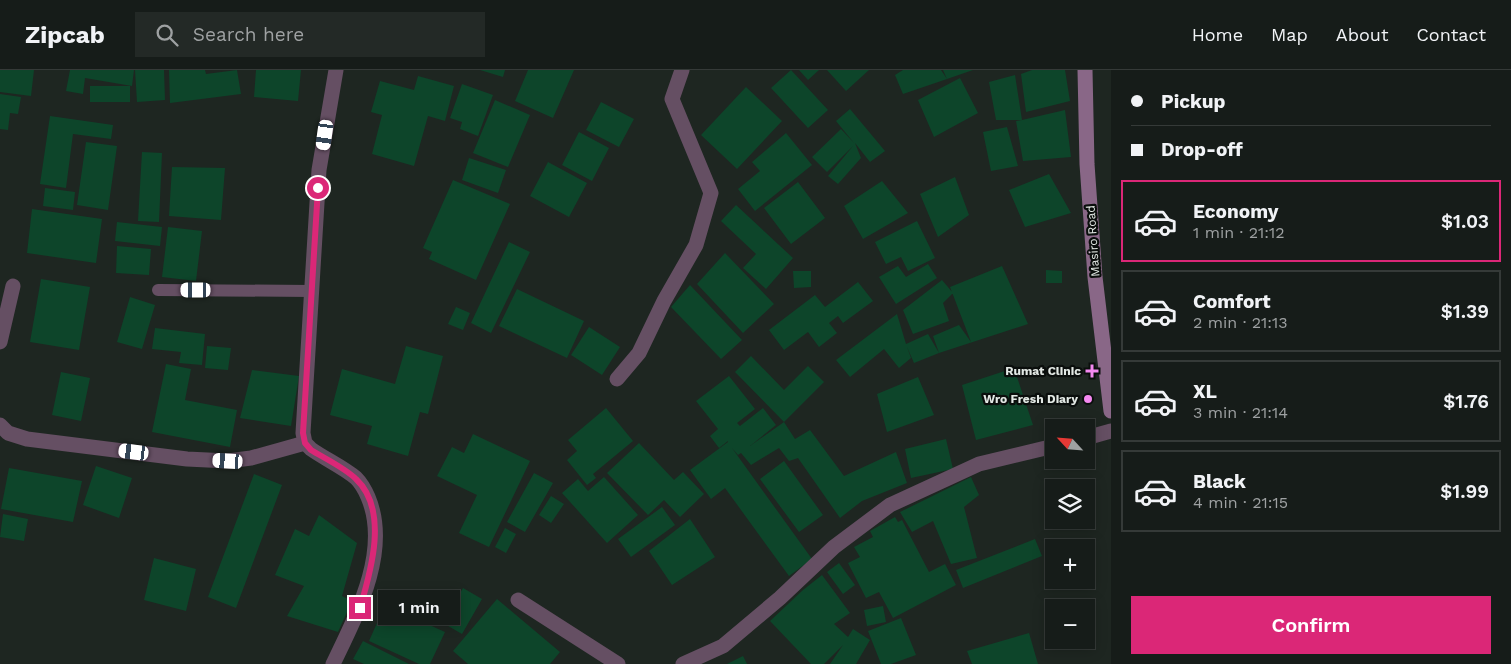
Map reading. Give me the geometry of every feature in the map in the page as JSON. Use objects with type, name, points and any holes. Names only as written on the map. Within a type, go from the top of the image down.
[{"type":"main road","name":"Masiro Road","points":[[1085,70],[1087,164],[1095,268],[1111,411]]},
{"type":"street","points":[[333,664],[360,608],[369,577],[375,543],[372,506],[364,489],[356,478],[311,450],[305,443],[303,421],[319,170],[336,70]]},
{"type":"street","points":[[617,380],[638,353],[696,244],[711,193],[672,100],[682,70]]},
{"type":"street","points":[[0,342],[13,286]]},
{"type":"street","points":[[3,430],[27,440],[187,459],[228,461],[251,458],[305,443]]},
{"type":"street","points":[[1095,436],[1111,432]]},
{"type":"street","points":[[683,664],[723,646],[780,598],[834,547],[890,505],[979,464],[1045,448]]},
{"type":"street","points":[[518,600],[618,664]]},
{"type":"lane","points":[[158,290],[312,291]]},
{"type":"building","points":[[0,70],[34,70],[31,96],[0,92]]},
{"type":"building","points":[[70,70],[134,70],[132,86],[85,78],[83,94],[66,91]]},
{"type":"building","points":[[135,70],[164,70],[165,100],[137,102]]},
{"type":"building","points":[[169,70],[205,70],[206,74],[237,70],[241,94],[170,103]]},
{"type":"building","points":[[256,70],[301,70],[298,101],[254,97]]},
{"type":"building","points":[[480,70],[505,70],[503,77]]},
{"type":"building","points":[[528,70],[574,70],[553,118],[515,101]]},
{"type":"building","points":[[791,70],[828,110],[808,128],[771,88]]},
{"type":"building","points":[[799,70],[819,70],[808,80]]},
{"type":"building","points":[[827,70],[869,70],[846,91]]},
{"type":"building","points":[[903,70],[941,70],[947,79],[903,94],[895,75]]},
{"type":"building","points":[[943,70],[973,70],[947,79]]},
{"type":"building","points":[[1032,70],[1065,70],[1070,101],[1026,112],[1021,74]]},
{"type":"building","points":[[1015,75],[1022,120],[996,120],[989,82]]},
{"type":"building","points":[[418,76],[454,86],[445,121],[428,116],[414,166],[372,154],[382,115],[371,112],[380,81],[414,90]]},
{"type":"building","points":[[960,78],[978,113],[934,137],[918,100]]},
{"type":"building","points":[[462,84],[493,95],[478,136],[460,129],[462,122],[450,118]]},
{"type":"building","points":[[90,86],[130,86],[130,102],[90,102]]},
{"type":"building","points":[[746,87],[782,121],[737,169],[701,135]]},
{"type":"building","points":[[0,94],[21,97],[18,114],[10,113],[8,130],[0,129]]},
{"type":"building","points":[[495,100],[530,115],[508,167],[473,153]]},
{"type":"building","points":[[601,102],[634,119],[619,147],[586,130]]},
{"type":"building","points":[[850,109],[885,151],[870,162],[855,143],[861,158],[838,184],[828,176],[853,146],[827,172],[812,157],[841,129],[854,143],[836,121]]},
{"type":"building","points":[[1065,110],[1071,157],[1023,161],[1016,121]]},
{"type":"building","points":[[50,116],[113,125],[111,139],[73,134],[66,188],[40,184]]},
{"type":"building","points":[[1007,127],[1018,166],[991,171],[983,132]]},
{"type":"building","points":[[579,132],[609,148],[592,181],[562,165]]},
{"type":"building","points":[[786,133],[812,165],[755,211],[738,189],[760,171],[752,162]]},
{"type":"building","points":[[86,142],[117,146],[108,210],[77,205]]},
{"type":"building","points":[[142,152],[162,153],[159,222],[138,221]]},
{"type":"building","points":[[469,158],[506,170],[498,193],[462,180]]},
{"type":"building","points":[[548,162],[587,183],[569,217],[530,196]]},
{"type":"building","points":[[172,167],[225,168],[221,220],[169,216]]},
{"type":"building","points":[[1049,174],[1071,213],[1025,227],[1009,190]]},
{"type":"building","points":[[955,177],[969,215],[938,237],[920,194]]},
{"type":"building","points":[[453,180],[510,204],[476,280],[429,259],[432,252],[423,248]]},
{"type":"building","points":[[882,181],[908,213],[863,239],[844,206]]},
{"type":"building","points":[[798,182],[825,218],[791,244],[764,208]]},
{"type":"building","points":[[45,188],[75,192],[73,210],[43,206]]},
{"type":"building","points":[[736,205],[793,258],[766,289],[743,268],[756,254],[721,221]]},
{"type":"building","points":[[32,209],[102,219],[96,263],[27,253]]},
{"type":"building","points":[[917,221],[935,258],[908,271],[901,257],[886,264],[875,242]]},
{"type":"building","points":[[117,222],[162,227],[160,246],[115,241]]},
{"type":"building","points":[[168,227],[202,231],[196,281],[162,277]]},
{"type":"building","points":[[509,242],[530,252],[491,333],[471,323]]},
{"type":"building","points":[[117,246],[151,249],[149,275],[116,273]]},
{"type":"building","points":[[725,253],[774,304],[743,333],[697,284]]},
{"type":"building","points":[[928,264],[937,278],[896,304],[879,277],[898,266],[906,277]]},
{"type":"building","points":[[1002,266],[1028,324],[939,353],[933,336],[959,325],[971,342],[950,287]]},
{"type":"building","points":[[1046,270],[1062,271],[1062,283],[1046,283]]},
{"type":"building","points":[[793,271],[811,271],[811,287],[794,288]]},
{"type":"building","points":[[41,279],[90,287],[79,350],[30,342]]},
{"type":"building","points":[[942,280],[953,293],[943,303],[949,321],[913,334],[903,310]]},
{"type":"building","points":[[858,282],[873,301],[843,323],[838,316],[829,323],[837,333],[819,347],[808,332],[784,350],[769,330],[815,295],[825,307]]},
{"type":"building","points":[[690,285],[742,340],[721,359],[671,307]]},
{"type":"building","points":[[517,289],[584,321],[567,358],[499,326]]},
{"type":"building","points":[[130,297],[155,305],[142,349],[117,342]]},
{"type":"building","points":[[456,307],[470,313],[463,330],[448,324]]},
{"type":"building","points":[[897,314],[906,344],[928,334],[939,353],[914,363],[907,347],[911,358],[899,368],[884,349],[850,377],[836,360]]},
{"type":"building","points":[[589,327],[620,347],[602,375],[571,355]]},
{"type":"building","points":[[155,328],[205,334],[202,365],[179,363],[181,352],[152,349]]},
{"type":"building","points":[[207,346],[231,348],[228,370],[205,368]]},
{"type":"building","points":[[406,346],[443,356],[428,414],[420,412],[408,456],[367,444],[372,426],[330,415],[342,369],[395,384]]},
{"type":"building","points":[[751,356],[784,390],[808,366],[824,382],[784,422],[735,372]]},
{"type":"building","points":[[166,364],[191,369],[185,400],[237,410],[230,447],[152,432]]},
{"type":"building","points":[[1014,368],[1033,425],[976,440],[962,385]]},
{"type":"building","points":[[252,370],[299,376],[291,426],[240,418]]},
{"type":"building","points":[[61,372],[90,378],[81,421],[52,415]]},
{"type":"building","points":[[729,376],[755,409],[737,423],[740,426],[763,408],[776,425],[750,446],[784,422],[795,439],[810,430],[844,476],[896,452],[907,483],[862,501],[840,518],[798,458],[789,461],[779,448],[751,465],[741,453],[738,455],[732,448],[812,559],[789,576],[725,488],[711,499],[690,470],[728,442],[719,448],[710,436],[718,429],[696,401]]},
{"type":"building","points":[[918,377],[934,415],[887,432],[877,394]]},
{"type":"building","points":[[606,408],[633,441],[593,474],[596,478],[587,485],[567,460],[577,451],[568,440]]},
{"type":"building","points":[[473,434],[530,461],[489,547],[459,533],[477,495],[437,476],[452,447],[464,453]]},
{"type":"building","points":[[946,439],[953,469],[911,478],[905,449]]},
{"type":"building","points":[[639,443],[674,480],[683,472],[704,494],[680,517],[664,500],[648,515],[607,473]]},
{"type":"building","points":[[784,461],[823,515],[799,532],[760,479]]},
{"type":"building","points":[[96,466],[132,478],[119,518],[83,505]]},
{"type":"building","points":[[9,468],[82,481],[73,522],[1,509]]},
{"type":"building","points":[[534,473],[553,483],[525,532],[507,522]]},
{"type":"building","points":[[254,474],[282,485],[236,608],[208,597]]},
{"type":"building","points":[[604,477],[638,515],[607,543],[562,493],[578,479],[588,491]]},
{"type":"building","points":[[971,477],[979,495],[964,507],[977,558],[951,564],[933,521],[912,532],[900,512]]},
{"type":"building","points":[[551,496],[564,504],[551,523],[539,515]]},
{"type":"building","points":[[662,507],[675,525],[631,557],[618,539]]},
{"type":"building","points":[[3,514],[28,519],[24,541],[0,537]]},
{"type":"building","points":[[319,515],[357,543],[342,596],[352,601],[338,632],[287,616],[304,586],[275,575],[295,529],[309,536]]},
{"type":"building","points":[[895,517],[898,522],[902,520],[929,572],[945,564],[956,585],[893,618],[879,592],[866,598],[848,563],[860,557],[854,547],[873,537],[870,531]]},
{"type":"building","points":[[690,519],[715,557],[672,585],[649,551]]},
{"type":"building","points":[[505,528],[516,534],[506,553],[495,547]]},
{"type":"building","points":[[1035,539],[1042,556],[963,588],[956,570]]},
{"type":"building","points":[[154,558],[196,569],[186,611],[144,600]]},
{"type":"building","points":[[839,563],[855,585],[843,594],[827,572]]},
{"type":"building","points":[[822,575],[850,613],[834,624],[848,637],[853,629],[870,640],[856,664],[830,664],[843,645],[824,664],[811,664],[770,621]]},
{"type":"building","points":[[463,588],[482,599],[462,634],[443,623]]},
{"type":"building","points":[[497,599],[560,652],[550,664],[468,664],[453,651]]},
{"type":"building","points":[[385,605],[445,632],[430,664],[419,664],[369,641]]},
{"type":"building","points":[[883,606],[886,622],[867,626],[864,610]]},
{"type":"building","points":[[901,618],[916,655],[891,664],[881,664],[868,631]]},
{"type":"building","points":[[1029,633],[1038,664],[972,664],[967,651]]},
{"type":"building","points":[[363,641],[409,664],[364,664],[353,659]]},
{"type":"building","points":[[743,656],[747,664],[727,664]]},
{"type":"place","name":"Rumat Clinic","points":[[1092,371]]},
{"type":"place","name":"Wro Fresh Diary","points":[[1088,399]]},
{"type":"route","points":[[318,188],[303,433],[305,443],[311,450],[356,478],[372,506],[375,543],[369,577],[360,608]]}]
